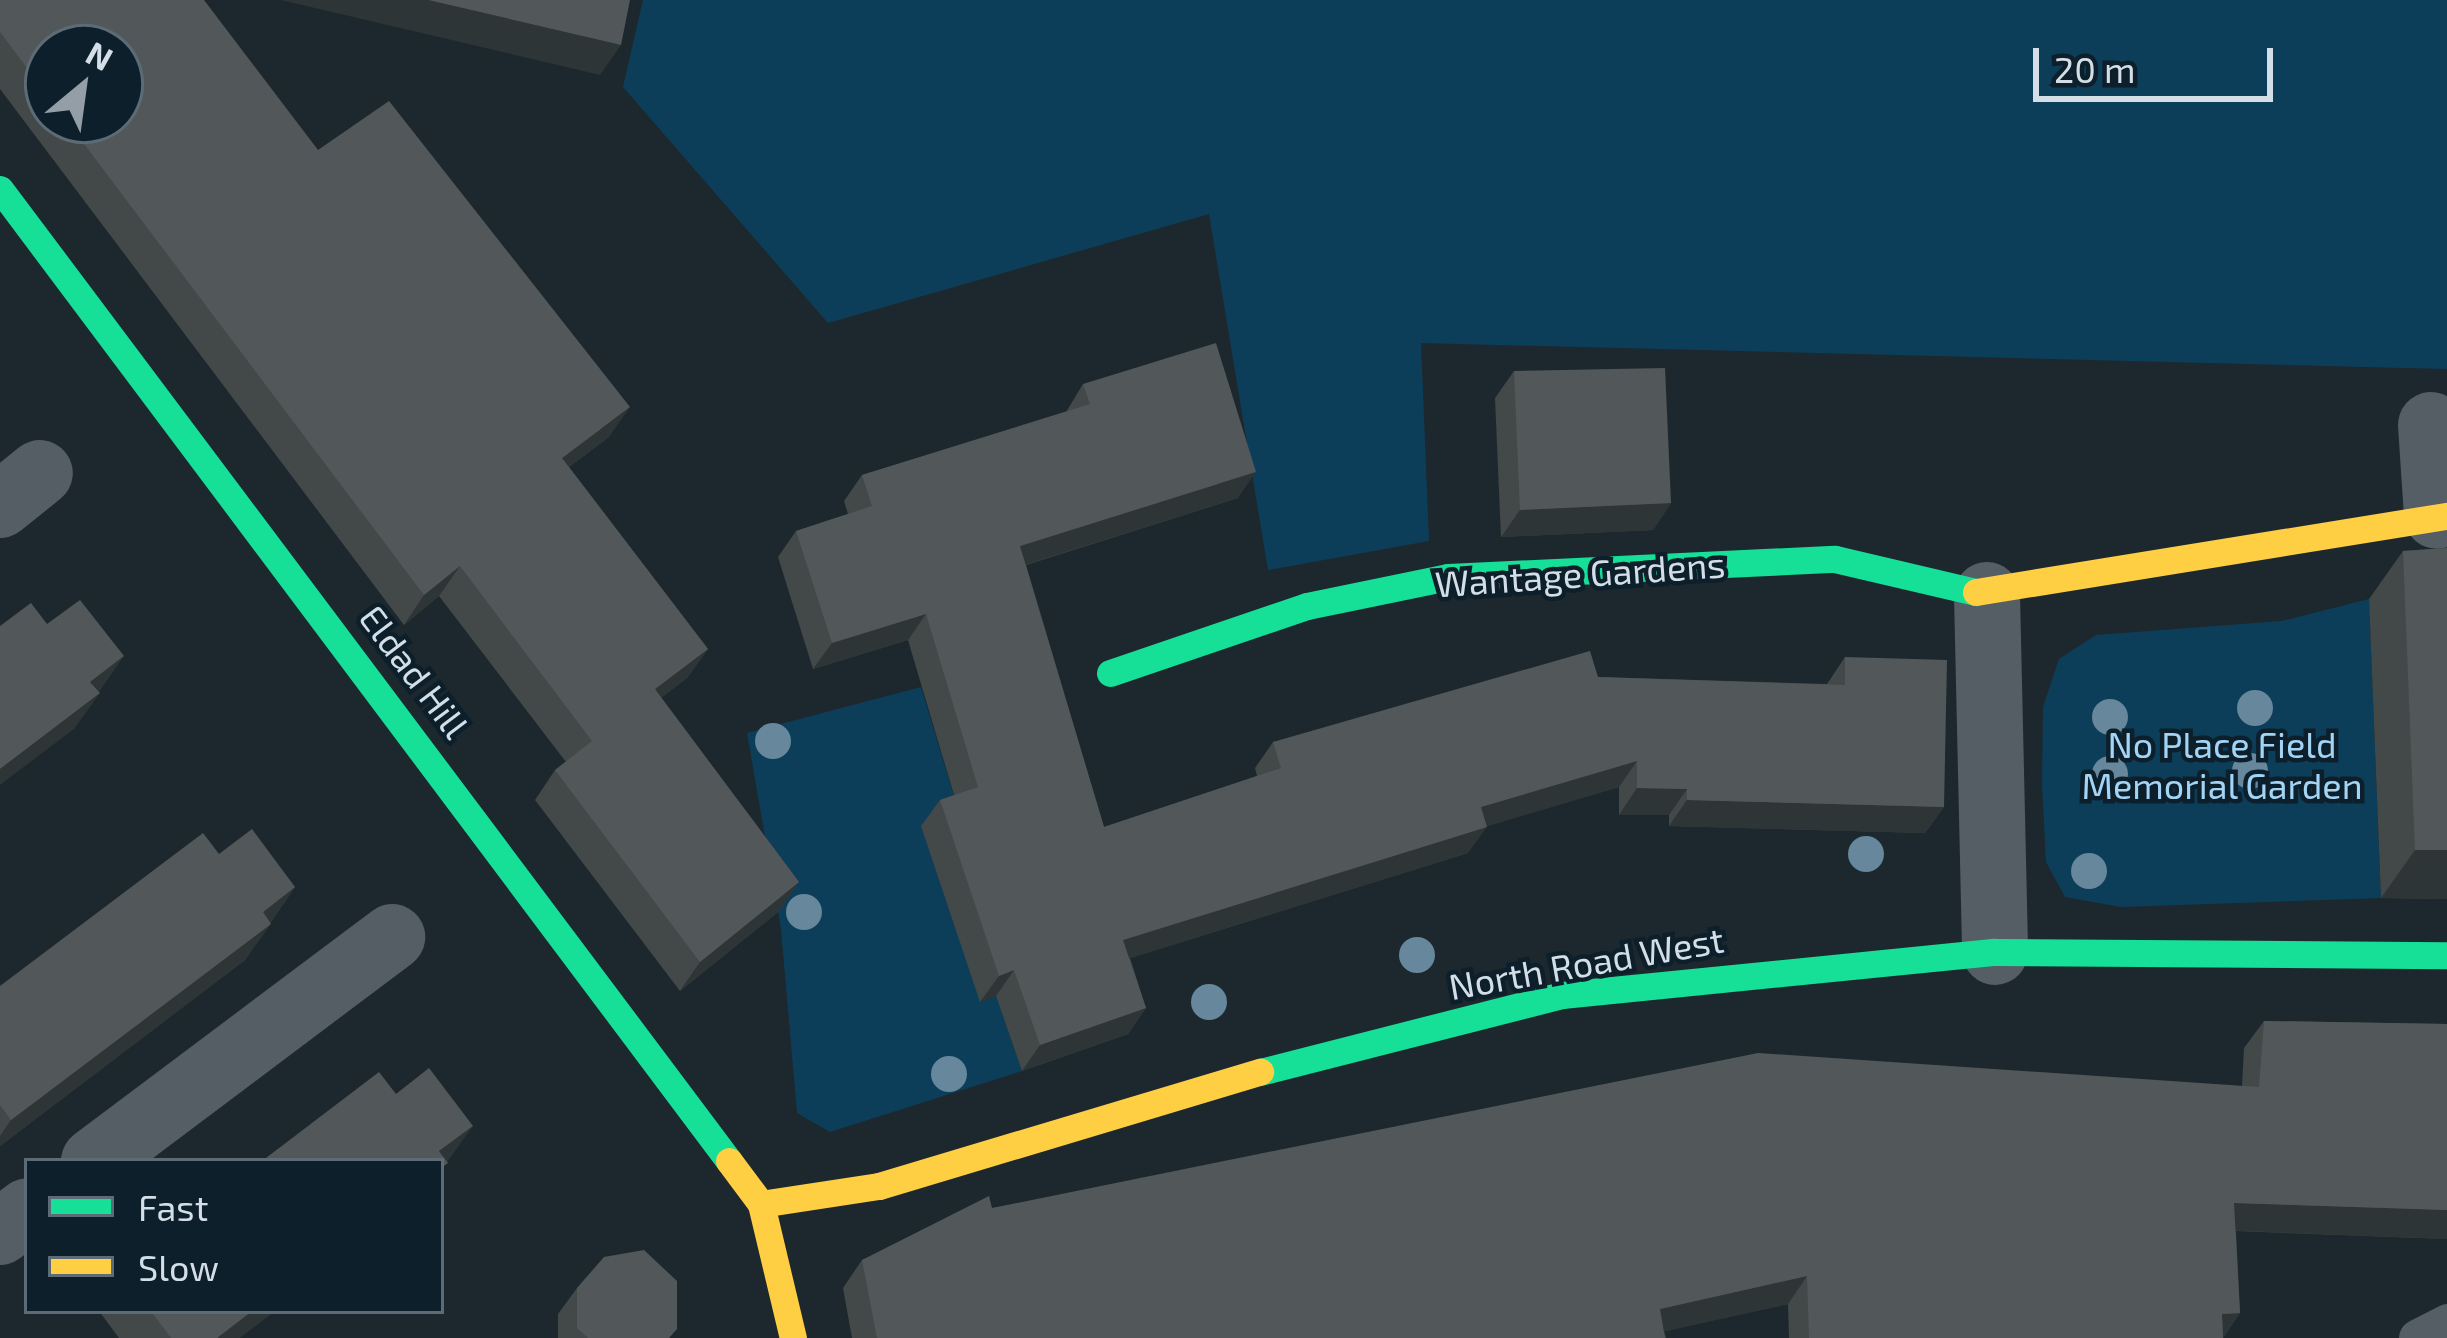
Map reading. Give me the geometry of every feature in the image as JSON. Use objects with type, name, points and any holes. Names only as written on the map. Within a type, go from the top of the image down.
[{"type":"street","name":"Eldad Hill","points":[[0,189],[761,1204]]},
{"type":"street","name":"Wantage Gardens","points":[[1111,673],[1306,607],[1448,577],[1834,559],[1987,595],[2442,516],[2431,425]]},
{"type":"street","points":[[1987,595],[1995,952]]},
{"type":"street","points":[[98,1158],[392,937]]},
{"type":"street","name":"North Road West","points":[[761,1204],[879,1186],[1113,1108],[1562,995],[1995,952],[2447,955]]},
{"type":"street","points":[[761,1204],[793,1338]]},
{"type":"lane","points":[[2418,1338],[2447,1323]]},
{"type":"green space","points":[[643,0],[2447,0],[2447,369],[1421,343],[1429,541],[1268,570],[1209,214],[828,323],[623,87]]},
{"type":"green space","name":"No Place Field Memorial Garden","points":[[2369,599],[2381,898],[2121,907],[2065,897],[2046,862],[2042,785],[2043,707],[2059,659],[2096,635],[2282,621]]},
{"type":"green space","points":[[921,687],[959,813],[976,988],[981,1002],[996,996],[1022,1071],[830,1132],[797,1113],[781,929],[747,733]]},
{"type":"building","points":[[0,0],[204,0],[318,150],[389,101],[630,407],[562,458],[708,649],[655,689],[799,882],[700,962],[555,770],[592,741],[460,566],[424,595],[84,144],[144,144],[144,24],[24,24],[24,64],[0,32]]},
{"type":"building","points":[[428,0],[630,0],[621,45]]},
{"type":"building","points":[[1216,343],[1256,472],[1020,546],[1104,827],[1281,768],[1273,742],[1590,651],[1598,677],[1845,685],[1845,657],[1947,660],[1944,807],[1687,800],[1687,789],[1637,788],[1637,761],[1481,807],[1487,827],[1123,940],[1146,1008],[1040,1045],[1014,970],[999,976],[940,800],[978,787],[926,614],[832,643],[796,531],[872,506],[862,475],[1090,404],[1083,384]]},
{"type":"building","points":[[1665,368],[1671,503],[1520,510],[1514,371]]},
{"type":"building","points":[[2447,548],[2447,850],[2415,850],[2403,551]]},
{"type":"building","points":[[80,600],[124,656],[90,682],[100,693],[0,769],[0,626],[31,603],[47,624]]},
{"type":"building","points":[[252,829],[295,887],[263,912],[271,924],[11,1120],[0,1105],[0,986],[203,833],[219,854]]},
{"type":"building","points":[[2264,1021],[2447,1024],[2447,1210],[2234,1203],[2240,1313],[2222,1314],[2223,1338],[1809,1338],[1807,1276],[1660,1309],[1665,1338],[877,1338],[862,1260],[989,1196],[992,1208],[1758,1053],[2259,1087]]},
{"type":"building","points":[[429,1068],[473,1126],[439,1151],[448,1163],[444,1166],[444,1158],[266,1158],[379,1072],[396,1094]]},
{"type":"building","points":[[644,1250],[677,1281],[677,1329],[669,1338],[588,1338],[577,1328],[577,1288],[604,1257]]},
{"type":"building","points":[[153,1314],[248,1314],[217,1338],[171,1338]]},
{"type":"traffic: fast","points":[[0,189],[729,1161]]},
{"type":"traffic: fast","points":[[1110,673],[1307,606],[1448,577],[1835,559],[1976,592]]},
{"type":"traffic: fast","points":[[1260,1072],[1562,995],[1995,952],[2447,955]]},
{"type":"traffic: slow","points":[[1976,592],[2447,516]]},
{"type":"traffic: slow","points":[[761,1204],[879,1186],[1260,1072]]},
{"type":"traffic: slow","points":[[729,1161],[761,1204],[793,1338]]}]
